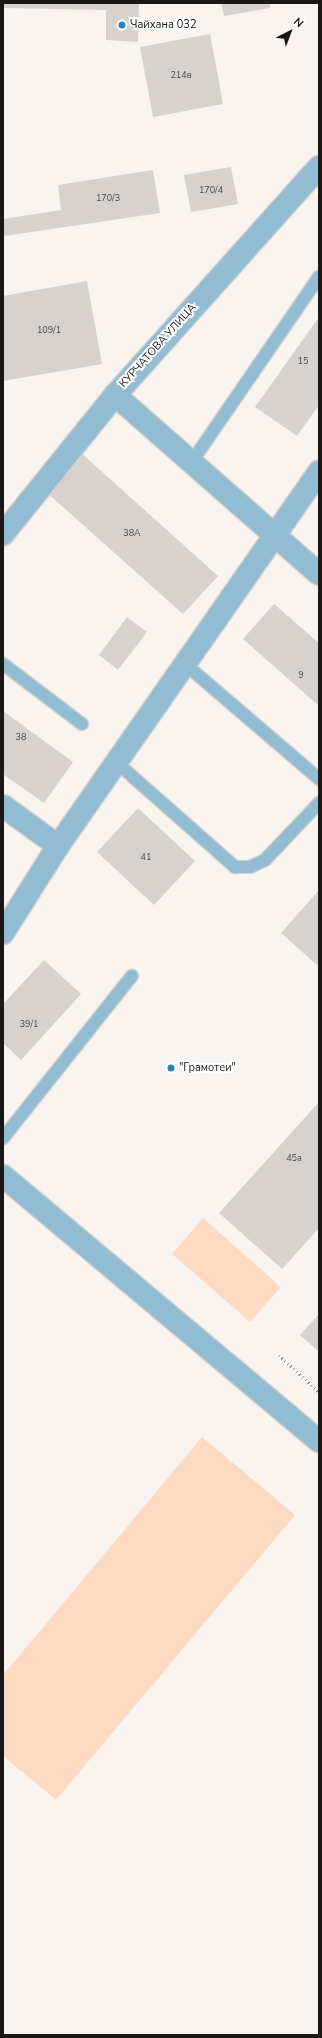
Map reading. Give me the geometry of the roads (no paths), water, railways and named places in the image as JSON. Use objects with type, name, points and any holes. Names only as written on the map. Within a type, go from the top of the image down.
[{"type":"street","name":"КУРЧАТОВА УЛИЦА","points":[[319,167],[115,395],[319,574]]},
{"type":"street","points":[[3,534],[115,395]]},
{"type":"street","points":[[3,933],[58,846],[319,472]]},
{"type":"street","points":[[3,806],[58,846]]},
{"type":"street","points":[[3,1176],[319,1441]]},
{"type":"lane","points":[[191,463],[319,277]]},
{"type":"lane","points":[[3,664],[82,724]]},
{"type":"lane","points":[[185,664],[319,779]]},
{"type":"lane","points":[[116,762],[235,868],[250,867],[265,860],[319,803]]},
{"type":"lane","points":[[3,1138],[132,976]]},
{"type":"place","name":"Чайхана 032","points":[[122,25]]},
{"type":"place","name":"\"Грамотеи\"","points":[[171,1068]]}]
